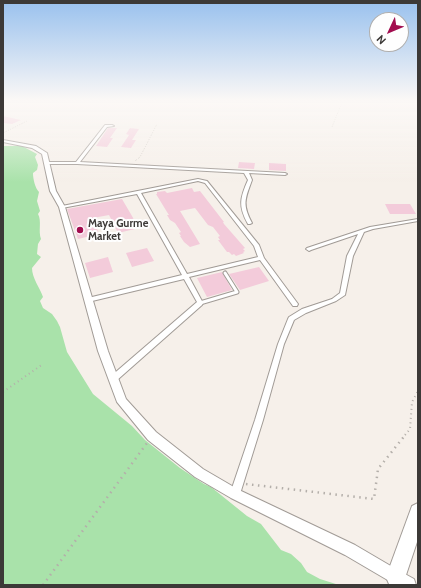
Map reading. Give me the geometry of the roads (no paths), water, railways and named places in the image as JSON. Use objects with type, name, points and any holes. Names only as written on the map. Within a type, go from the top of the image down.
[{"type":"highway","points":[[402,581],[418,512]]},
{"type":"street","points":[[77,163],[105,127]]},
{"type":"street","points":[[3,141],[34,147],[44,153],[53,191],[62,207],[103,351],[122,402],[152,436],[199,473],[235,494],[350,550],[402,581]]},
{"type":"street","points":[[46,163],[77,163],[285,174]]},
{"type":"street","points":[[246,172],[250,180],[244,194],[242,209],[250,222]]},
{"type":"street","points":[[62,207],[198,180],[206,182],[257,246],[261,258],[295,304]]},
{"type":"street","points":[[114,379],[200,303],[138,192]]},
{"type":"street","points":[[309,249],[322,243],[372,228],[418,220]]},
{"type":"street","points":[[235,494],[281,344],[291,319],[304,311],[334,300],[343,294],[350,256],[362,232]]},
{"type":"street","points":[[88,300],[261,258]]},
{"type":"lane","points":[[200,303],[237,292],[225,273]]},
{"type":"place","name":"Maya Gurme Market","points":[[80,230]]}]
